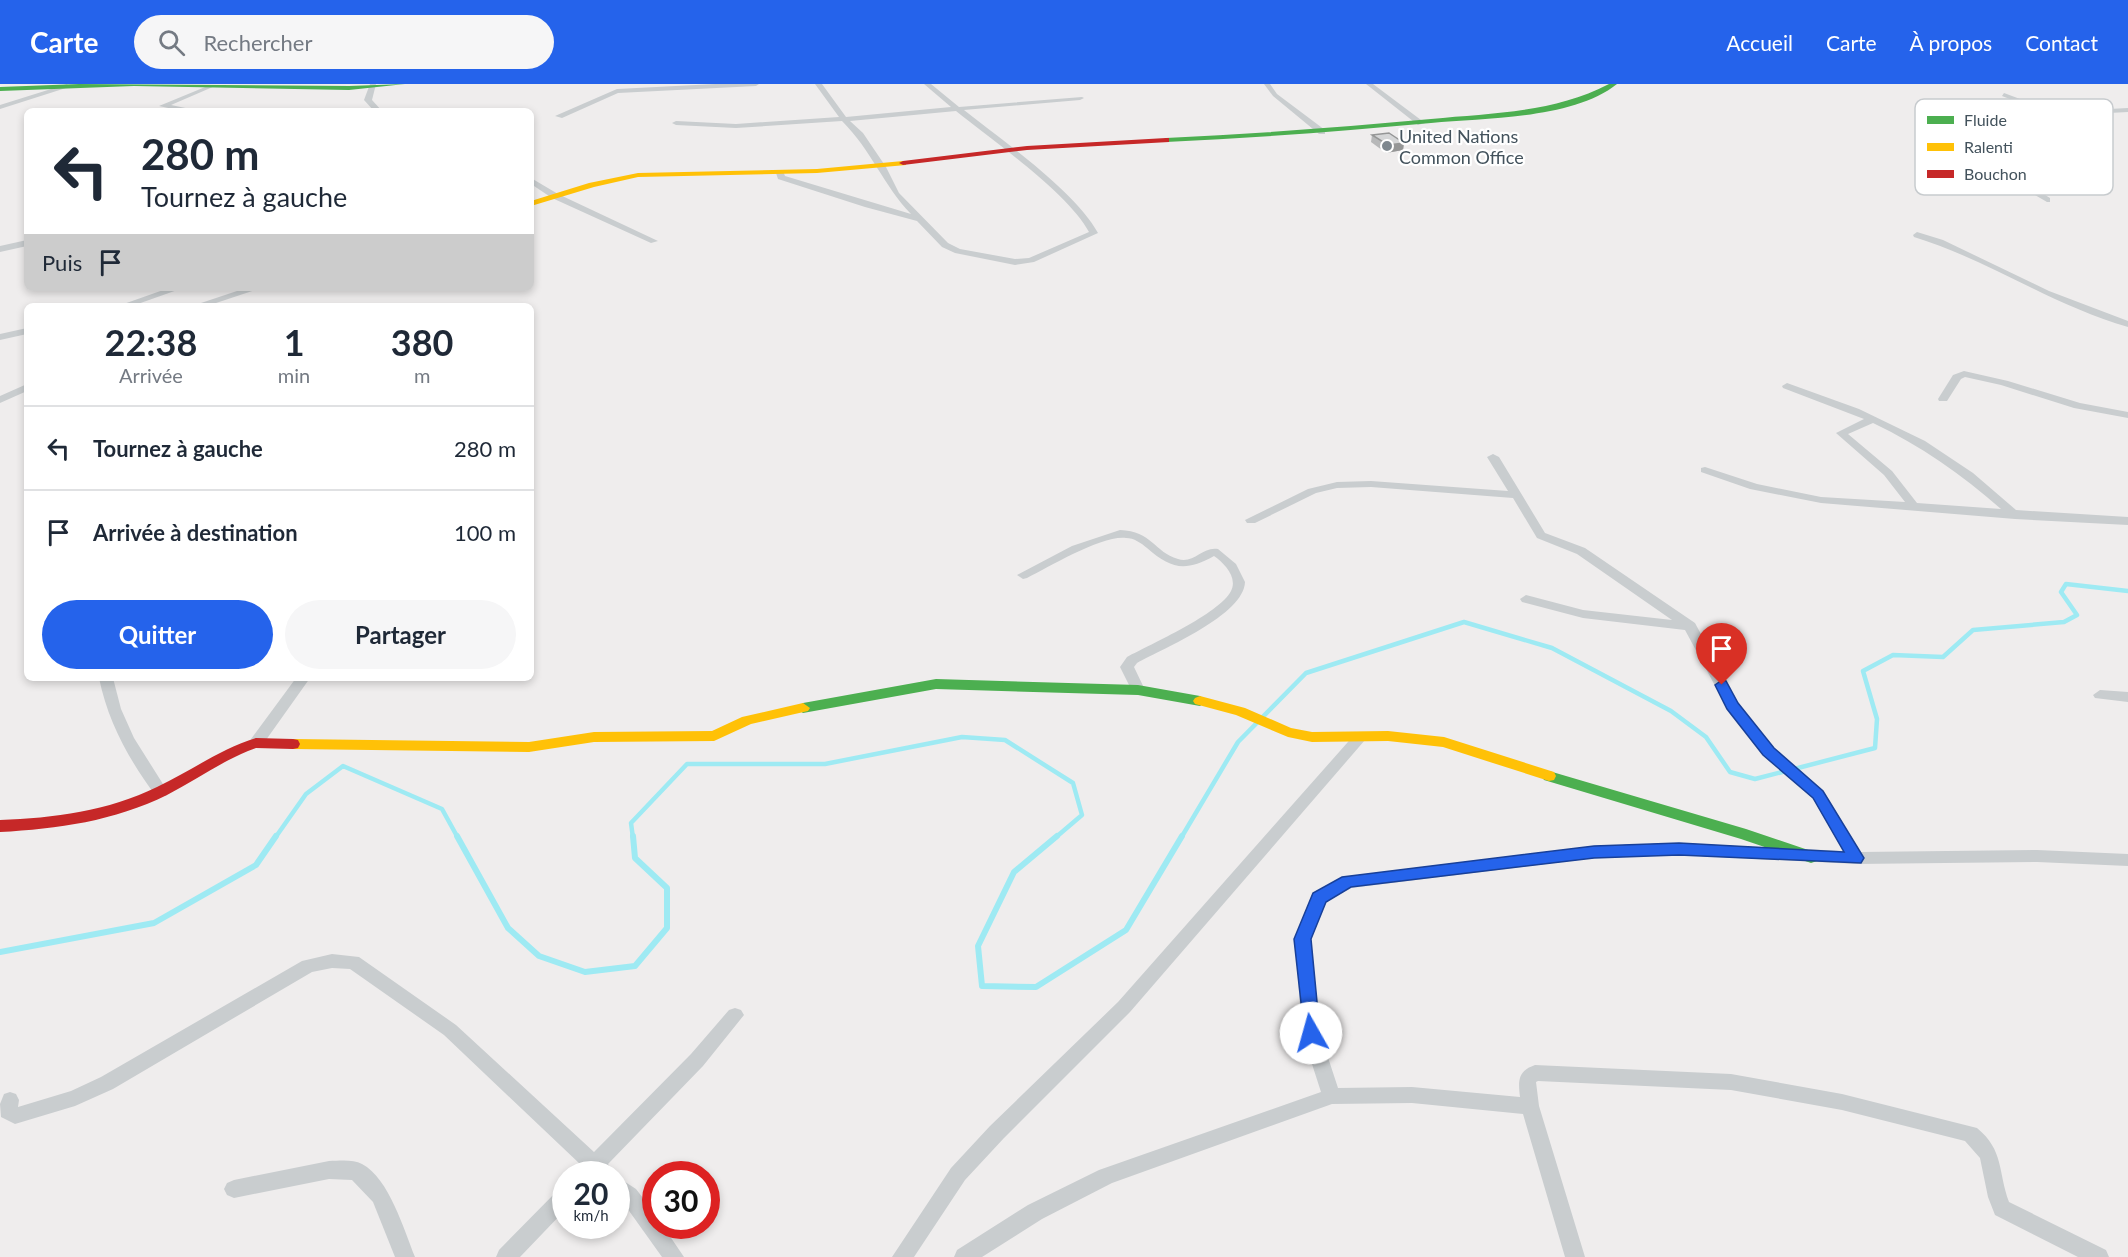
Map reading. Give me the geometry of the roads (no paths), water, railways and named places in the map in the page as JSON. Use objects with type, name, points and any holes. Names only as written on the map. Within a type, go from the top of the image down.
[{"type":"street","points":[[0,89],[27,86],[134,84],[372,86],[402,84]]},
{"type":"street","points":[[559,116],[617,91],[756,84]]},
{"type":"street","points":[[818,84],[844,119],[860,135],[882,167],[896,194],[945,245],[958,251],[1015,262],[1031,260],[1094,233],[1092,225],[1068,201],[927,84]]},
{"type":"street","points":[[1267,84],[1275,95],[1322,132]]},
{"type":"street","points":[[1369,84],[1421,123]]},
{"type":"street","points":[[534,203],[629,177],[652,174],[780,173],[882,167],[1010,151],[1322,132],[1421,123],[1550,108],[1581,101],[1605,91],[1614,84]]},
{"type":"street","points":[[0,107],[67,86]]},
{"type":"street","points":[[176,108],[163,106],[212,86]]},
{"type":"street","points":[[372,86],[368,100],[375,108]]},
{"type":"street","points":[[2004,95],[2014,99]]},
{"type":"street","points":[[676,123],[736,126],[1080,98]]},
{"type":"street","points":[[2113,111],[2128,110]]},
{"type":"street","points":[[780,173],[781,177],[808,184],[890,213],[921,219]]},
{"type":"street","points":[[534,182],[555,196],[654,242]]},
{"type":"street","points":[[2039,195],[2047,200]]},
{"type":"street","points":[[1917,235],[1940,242],[2046,293],[2128,324]]},
{"type":"street","points":[[0,249],[24,244]]},
{"type":"street","points":[[132,303],[169,291]]},
{"type":"street","points":[[207,303],[246,291]]},
{"type":"street","points":[[0,337],[24,332]]},
{"type":"street","points":[[1943,399],[1957,377],[1964,374],[2004,382],[2078,406],[2128,415]]},
{"type":"street","points":[[1787,386],[1873,419],[1960,468],[2015,515]]},
{"type":"street","points":[[0,400],[24,388]]},
{"type":"street","points":[[1873,419],[1841,433],[1888,473],[1915,508]]},
{"type":"street","points":[[1493,458],[1541,535],[1581,551],[1690,626],[1732,705],[1768,752],[1818,794],[1856,858]]},
{"type":"street","points":[[1705,470],[1789,496],[1915,508],[2128,521]]},
{"type":"street","points":[[1251,520],[1312,491],[1337,485],[1391,485],[1516,495]]},
{"type":"street","points":[[1023,575],[1095,541],[1117,534],[1130,534],[1142,540],[1163,558],[1176,564],[1193,563],[1214,552],[1226,560],[1236,572],[1240,583],[1236,594],[1206,619],[1132,660],[1127,667],[1138,690]]},
{"type":"street","points":[[1526,598],[1583,614],[1690,626]]},
{"type":"street","points":[[107,681],[116,717],[140,764],[161,792]]},
{"type":"street","points":[[256,743],[301,681]]},
{"type":"street","points":[[0,826],[78,821],[118,810],[161,792],[231,750],[256,743],[529,747],[594,737],[714,736],[747,720],[768,714],[936,684],[1138,690],[1193,699],[1240,711],[1288,732],[1304,736],[1419,738],[1444,742],[1646,807],[1768,841],[1811,857]]},
{"type":"street","points":[[2100,695],[2128,698]]},
{"type":"street","points":[[902,1257],[958,1174],[997,1132],[1124,1007],[1360,737]]},
{"type":"street","points":[[1332,1096],[1311,1033],[1303,939],[1319,898],[1348,882],[1594,852],[1679,849],[1811,857],[2037,856],[2128,861]]},
{"type":"street","points":[[10,1100],[9,1111],[15,1116],[75,1098],[108,1083],[308,966],[332,961],[353,962],[450,1030],[585,1161]]},
{"type":"street","points":[[604,1161],[735,1015]]},
{"type":"street","points":[[1575,1257],[1530,1106],[1527,1079],[1535,1073],[1664,1077],[1731,1082],[1784,1090],[1970,1134],[1984,1142],[1989,1152],[1996,1196],[2002,1208],[2099,1257]]},
{"type":"street","points":[[964,1257],[1035,1212],[1106,1176],[1332,1096],[1412,1095],[1530,1106]]},
{"type":"street","points":[[234,1190],[328,1170],[357,1171],[380,1196],[405,1257]]},
{"type":"street","points":[[630,1198],[674,1257]]},
{"type":"street","points":[[506,1257],[552,1209]]},
{"type":"waterway","points":[[1794,769],[1875,748],[1877,719],[1863,671],[1893,655],[1943,657],[1973,630],[2064,622],[2077,615],[2061,592],[2066,584],[2128,591]]},
{"type":"waterway","points":[[1181,838],[1238,742],[1306,673],[1464,622],[1552,648],[1671,711],[1706,737],[1730,772],[1755,779],[1786,771]]},
{"type":"waterway","points":[[633,838],[631,823],[687,764],[825,764],[962,737],[1005,740],[1073,783],[1082,815],[1055,838]]},
{"type":"waterway","points":[[275,838],[306,794],[343,766],[442,809],[458,838]]},
{"type":"waterway","points":[[0,952],[154,923],[256,865],[276,836]]},
{"type":"waterway","points":[[457,836],[508,928],[539,956],[585,972],[635,966],[667,928],[667,888],[635,858],[633,836]]},
{"type":"waterway","points":[[1057,836],[1014,872],[978,946],[982,986],[1036,987],[1126,930],[1182,836]]},
{"type":"place","name":"United Nations Common Office","points":[[1387,146]]}]
